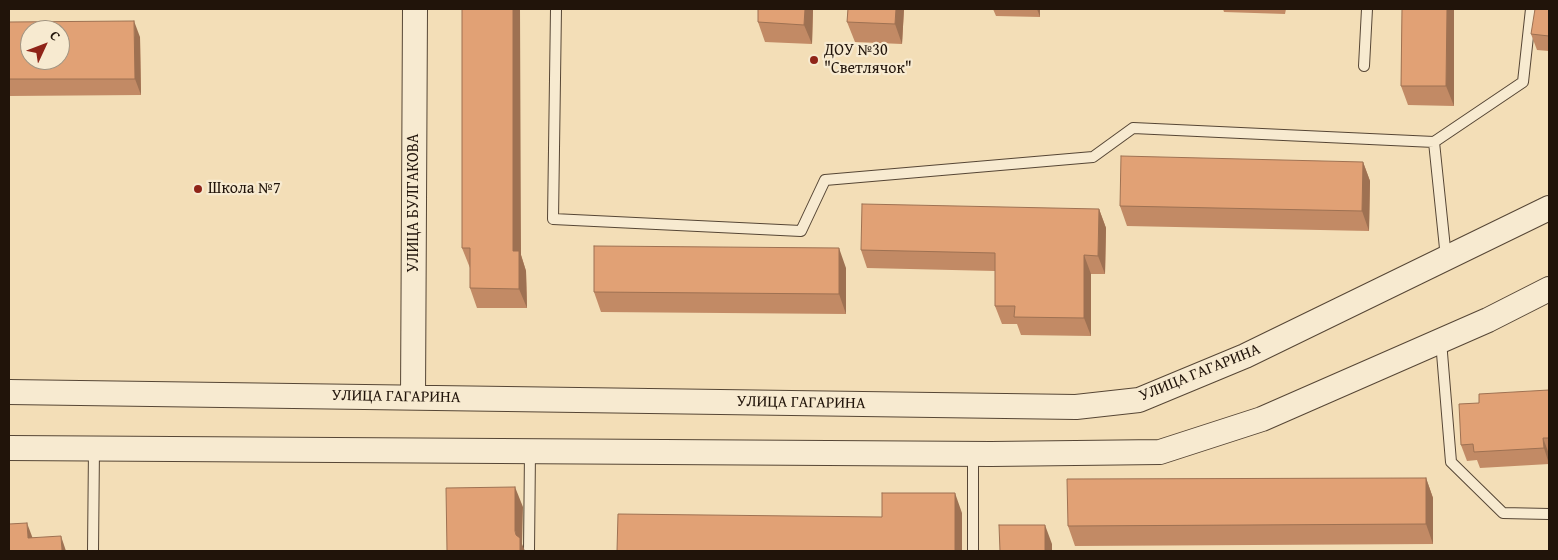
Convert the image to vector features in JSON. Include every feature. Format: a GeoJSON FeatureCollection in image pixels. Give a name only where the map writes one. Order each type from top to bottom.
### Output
{"type":"FeatureCollection","features":[{"type":"Feature","properties":{"kind":"street","name":"УЛИЦА БУЛГАКОВА"},"geometry":{"type":"LineString","coordinates":[[413,398],[415,9]]}},
{"type":"Feature","properties":{"kind":"street","name":"УЛИЦА ГАГАРИНА"},"geometry":{"type":"LineString","coordinates":[[9,392],[1076,406],[1139,400],[1245,356],[1549,208]]}},
{"type":"Feature","properties":{"kind":"street"},"geometry":{"type":"LineString","coordinates":[[9,448],[973,453],[1160,452],[1262,419],[1488,320],[1549,289]]}},
{"type":"Feature","properties":{"kind":"lane"},"geometry":{"type":"LineString","coordinates":[[556,9],[553,219],[801,231],[824,180],[1092,157],[1133,128],[1434,142],[1523,82],[1531,9]]}},
{"type":"Feature","properties":{"kind":"lane"},"geometry":{"type":"LineString","coordinates":[[1364,66],[1368,9]]}},
{"type":"Feature","properties":{"kind":"lane"},"geometry":{"type":"LineString","coordinates":[[1434,142],[1446,258]]}},
{"type":"Feature","properties":{"kind":"lane"},"geometry":{"type":"LineString","coordinates":[[1441,340],[1451,462],[1503,513],[1549,514]]}},
{"type":"Feature","properties":{"kind":"lane"},"geometry":{"type":"LineString","coordinates":[[93,551],[94,448]]}},
{"type":"Feature","properties":{"kind":"lane"},"geometry":{"type":"LineString","coordinates":[[529,551],[530,451]]}},
{"type":"Feature","properties":{"kind":"lane"},"geometry":{"type":"LineString","coordinates":[[972,551],[973,453]]}},
{"type":"Feature","properties":{"kind":"building"},"geometry":{"type":"Polygon","coordinates":[[[462,9],[513,9],[513,251],[519,251],[519,289],[470,288],[470,248],[462,248],[462,9]]]}},
{"type":"Feature","properties":{"kind":"building"},"geometry":{"type":"Polygon","coordinates":[[[758,9],[805,9],[804,25],[758,22],[758,9]]]}},
{"type":"Feature","properties":{"kind":"building"},"geometry":{"type":"Polygon","coordinates":[[[848,9],[896,9],[895,24],[847,22],[848,9]]]}},
{"type":"Feature","properties":{"kind":"building"},"geometry":{"type":"Polygon","coordinates":[[[1402,9],[1447,9],[1446,86],[1401,86],[1402,9]]]}},
{"type":"Feature","properties":{"kind":"building"},"geometry":{"type":"Polygon","coordinates":[[[1535,9],[1549,9],[1549,36],[1531,34],[1535,9]]]}},
{"type":"Feature","properties":{"kind":"building"},"geometry":{"type":"Polygon","coordinates":[[[134,21],[135,79],[9,79],[9,22],[20,22],[20,70],[70,70],[70,22],[134,21]]]}},
{"type":"Feature","properties":{"kind":"building"},"geometry":{"type":"Polygon","coordinates":[[[1121,156],[1363,162],[1362,211],[1120,206],[1121,156]]]}},
{"type":"Feature","properties":{"kind":"building"},"geometry":{"type":"Polygon","coordinates":[[[862,204],[1099,209],[1098,256],[1084,255],[1084,318],[1014,317],[1015,306],[995,306],[995,253],[861,250],[862,204]]]}},
{"type":"Feature","properties":{"kind":"building"},"geometry":{"type":"Polygon","coordinates":[[[594,246],[839,248],[839,294],[594,292],[594,246]]]}},
{"type":"Feature","properties":{"kind":"building"},"geometry":{"type":"Polygon","coordinates":[[[1549,390],[1549,438],[1543,438],[1544,448],[1474,452],[1473,444],[1461,445],[1459,404],[1479,403],[1479,394],[1549,390]]]}},
{"type":"Feature","properties":{"kind":"building"},"geometry":{"type":"Polygon","coordinates":[[[1426,478],[1426,524],[1068,526],[1067,479],[1426,478]]]}},
{"type":"Feature","properties":{"kind":"building"},"geometry":{"type":"Polygon","coordinates":[[[515,487],[515,531],[516,535],[520,538],[520,551],[447,551],[446,488],[515,487]]]}},
{"type":"Feature","properties":{"kind":"building"},"geometry":{"type":"Polygon","coordinates":[[[882,493],[955,493],[955,551],[617,551],[618,514],[882,517],[882,493]]]}},
{"type":"Feature","properties":{"kind":"building"},"geometry":{"type":"Polygon","coordinates":[[[27,523],[28,538],[61,536],[62,551],[9,551],[9,524],[27,523]]]}},
{"type":"Feature","properties":{"kind":"building"},"geometry":{"type":"Polygon","coordinates":[[[999,525],[1045,525],[1045,551],[1000,551],[999,525]]]}},
{"type":"Feature","properties":{"kind":"place","name":"ДОУ №30 \"Светлячок\""},"geometry":{"type":"Point","coordinates":[814,60]}},
{"type":"Feature","properties":{"kind":"place","name":"Школа №7"},"geometry":{"type":"Point","coordinates":[198,189]}}]}
